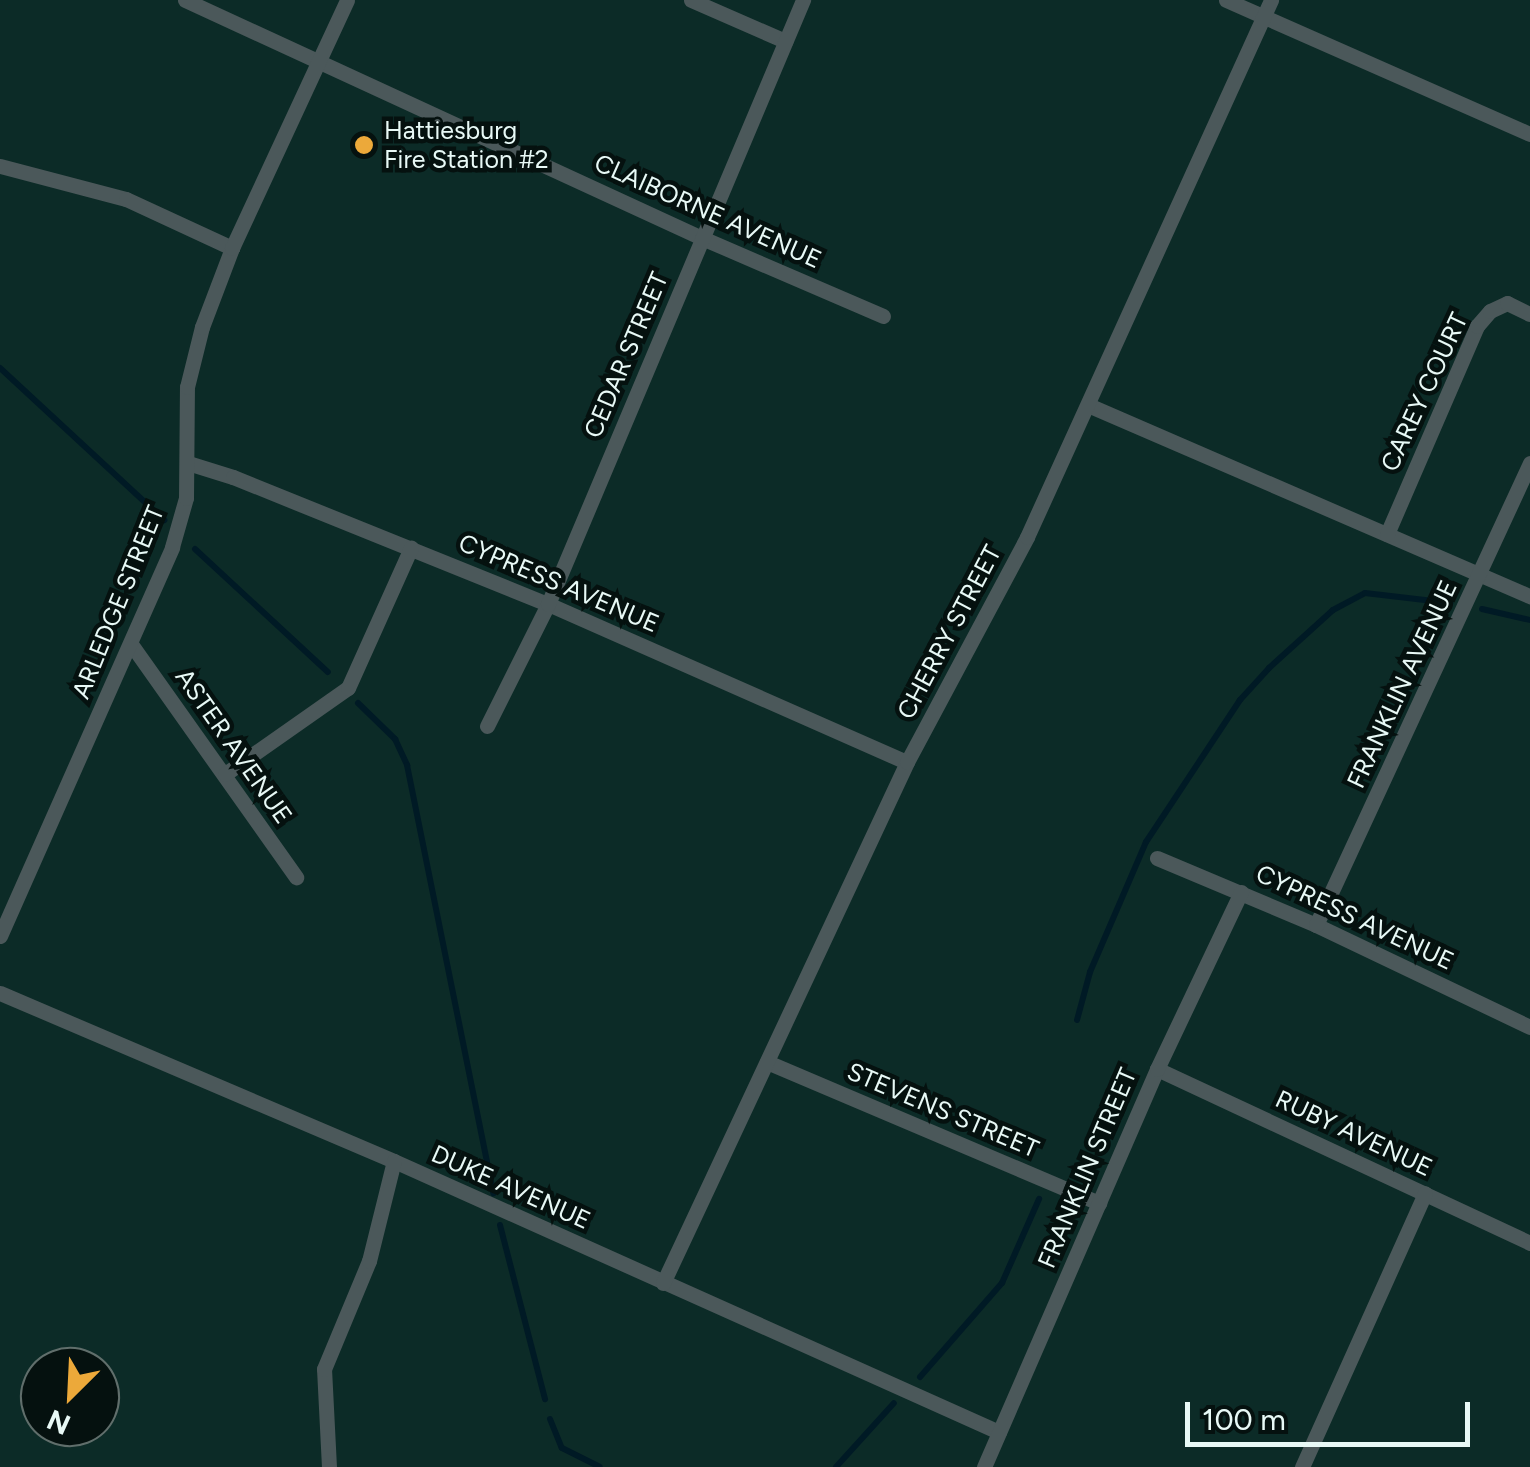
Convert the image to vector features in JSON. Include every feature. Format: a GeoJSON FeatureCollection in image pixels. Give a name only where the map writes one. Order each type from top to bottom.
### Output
{"type":"FeatureCollection","features":[{"type":"Feature","properties":{"kind":"street","name":"CLAIBORNE AVENUE"},"geometry":{"type":"LineString","coordinates":[[185,0],[702,238],[883,316]]}},
{"type":"Feature","properties":{"kind":"street","name":"ARLEDGE STREET"},"geometry":{"type":"LineString","coordinates":[[0,936],[178,530],[188,463],[189,370],[232,248],[347,0]]}},
{"type":"Feature","properties":{"kind":"street"},"geometry":{"type":"LineString","coordinates":[[692,0],[785,41]]}},
{"type":"Feature","properties":{"kind":"street","name":"CEDAR STREET"},"geometry":{"type":"LineString","coordinates":[[487,726],[548,604],[803,0]]}},
{"type":"Feature","properties":{"kind":"street"},"geometry":{"type":"LineString","coordinates":[[1226,0],[1530,134]]}},
{"type":"Feature","properties":{"kind":"street","name":"CHERRY STREET"},"geometry":{"type":"LineString","coordinates":[[663,1283],[907,762],[999,594],[1271,0]]}},
{"type":"Feature","properties":{"kind":"street"},"geometry":{"type":"LineString","coordinates":[[0,166],[126,199],[232,248]]}},
{"type":"Feature","properties":{"kind":"street","name":"CAREY COURT"},"geometry":{"type":"LineString","coordinates":[[1387,534],[1477,326],[1490,311],[1507,304],[1530,314]]}},
{"type":"Feature","properties":{"kind":"street"},"geometry":{"type":"LineString","coordinates":[[1088,405],[1530,596]]}},
{"type":"Feature","properties":{"kind":"street","name":"CYPRESS AVENUE"},"geometry":{"type":"LineString","coordinates":[[188,463],[233,476],[548,604],[907,762]]}},
{"type":"Feature","properties":{"kind":"street","name":"FRANKLIN AVENUE"},"geometry":{"type":"LineString","coordinates":[[1316,925],[1530,463]]}},
{"type":"Feature","properties":{"kind":"street"},"geometry":{"type":"LineString","coordinates":[[225,774],[348,688],[411,548]]}},
{"type":"Feature","properties":{"kind":"street","name":"ASTER AVENUE"},"geometry":{"type":"LineString","coordinates":[[131,644],[296,878]]}},
{"type":"Feature","properties":{"kind":"street","name":"CYPRESS AVENUE"},"geometry":{"type":"LineString","coordinates":[[1157,858],[1316,925],[1530,1027]]}},
{"type":"Feature","properties":{"kind":"street","name":"FRANKLIN STREET"},"geometry":{"type":"LineString","coordinates":[[984,1467],[1157,1069],[1241,892]]}},
{"type":"Feature","properties":{"kind":"street","name":"DUKE AVENUE"},"geometry":{"type":"LineString","coordinates":[[0,993],[394,1161],[999,1432]]}},
{"type":"Feature","properties":{"kind":"street","name":"STEVENS STREET"},"geometry":{"type":"LineString","coordinates":[[768,1062],[1100,1203]]}},
{"type":"Feature","properties":{"kind":"street","name":"RUBY AVENUE"},"geometry":{"type":"LineString","coordinates":[[1157,1069],[1530,1242]]}},
{"type":"Feature","properties":{"kind":"street"},"geometry":{"type":"LineString","coordinates":[[329,1467],[324,1369],[369,1261],[394,1161]]}},
{"type":"Feature","properties":{"kind":"street"},"geometry":{"type":"LineString","coordinates":[[1302,1467],[1424,1193]]}},
{"type":"Feature","properties":{"kind":"waterway"},"geometry":{"type":"LineString","coordinates":[[0,368],[164,520]]}},
{"type":"Feature","properties":{"kind":"waterway"},"geometry":{"type":"LineString","coordinates":[[195,549],[328,672]]}},
{"type":"Feature","properties":{"kind":"waterway"},"geometry":{"type":"LineString","coordinates":[[1077,1020],[1090,972],[1146,842],[1240,700],[1333,610],[1365,593],[1450,603]]}},
{"type":"Feature","properties":{"kind":"waterway"},"geometry":{"type":"LineString","coordinates":[[1482,609],[1530,620]]}},
{"type":"Feature","properties":{"kind":"waterway"},"geometry":{"type":"LineString","coordinates":[[358,703],[395,739],[407,765],[493,1193]]}},
{"type":"Feature","properties":{"kind":"waterway"},"geometry":{"type":"LineString","coordinates":[[920,1377],[1002,1283],[1039,1199]]}},
{"type":"Feature","properties":{"kind":"waterway"},"geometry":{"type":"LineString","coordinates":[[500,1225],[545,1399]]}},
{"type":"Feature","properties":{"kind":"waterway"},"geometry":{"type":"LineString","coordinates":[[836,1467],[894,1403]]}},
{"type":"Feature","properties":{"kind":"waterway"},"geometry":{"type":"LineString","coordinates":[[550,1419],[562,1448],[600,1467]]}},
{"type":"Feature","properties":{"kind":"place","name":"Hattiesburg Fire Station #2"},"geometry":{"type":"Point","coordinates":[364,145]}}]}
